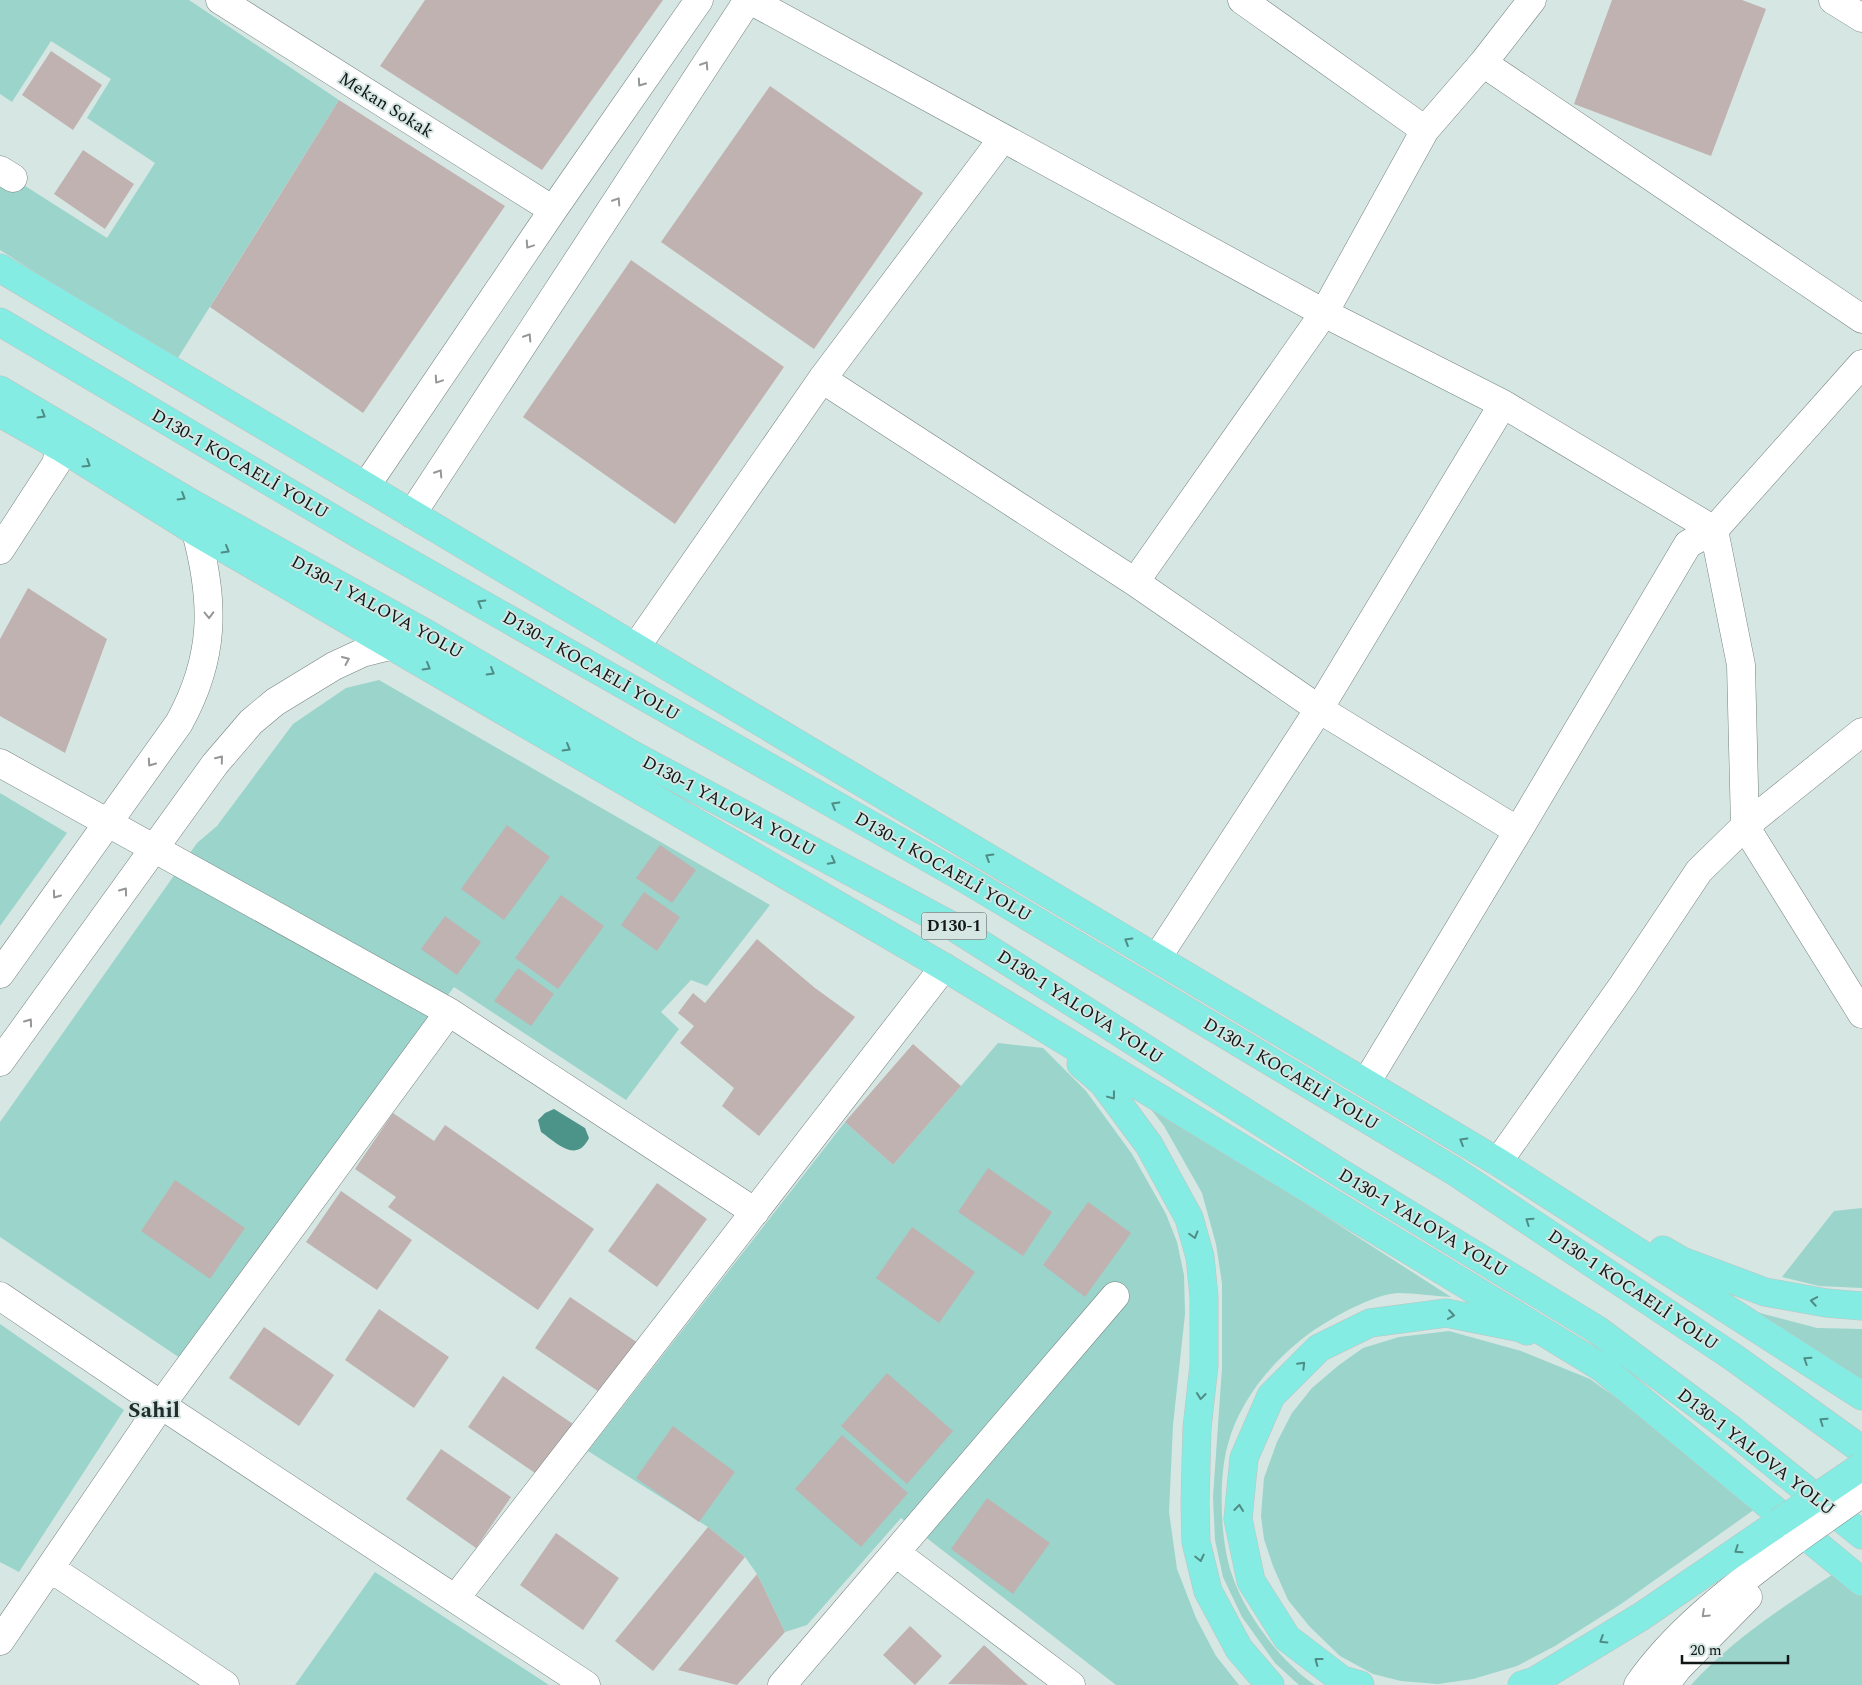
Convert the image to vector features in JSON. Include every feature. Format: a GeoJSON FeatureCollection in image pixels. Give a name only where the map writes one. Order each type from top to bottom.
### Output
{"type":"FeatureCollection","features":[{"type":"Feature","properties":{"kind":"highway"},"geometry":{"type":"LineString","coordinates":[[0,268],[1498,1162],[1862,1396]]}},
{"type":"Feature","properties":{"kind":"highway","name":"D130-1 KOCAELİ YOLU"},"geometry":{"type":"LineString","coordinates":[[0,322],[362,536],[962,877],[1454,1171],[1733,1357],[1862,1450]]}},
{"type":"Feature","properties":{"kind":"highway","name":"D130-1 YALOVA YOLU"},"geometry":{"type":"LineString","coordinates":[[0,390],[191,503],[426,634],[631,754],[954,926],[1340,1172],[1596,1328],[1732,1430],[1862,1535]]}},
{"type":"Feature","properties":{"kind":"highway"},"geometry":{"type":"LineString","coordinates":[[0,413],[60,447],[196,532],[390,646],[944,967],[1602,1367],[1862,1582]]}},
{"type":"Feature","properties":{"kind":"highway"},"geometry":{"type":"LineString","coordinates":[[631,754],[944,967],[1036,1026],[1103,1083],[1149,1145],[1189,1218],[1200,1257],[1204,1297],[1204,1365],[1197,1428],[1196,1542],[1208,1591],[1239,1649],[1270,1685]]}},
{"type":"Feature","properties":{"kind":"highway"},"geometry":{"type":"LineString","coordinates":[[962,877],[1366,1083]]}},
{"type":"Feature","properties":{"kind":"highway"},"geometry":{"type":"LineString","coordinates":[[1498,1162],[1682,1261],[1764,1292],[1826,1303],[1862,1306]]}},
{"type":"Feature","properties":{"kind":"highway"},"geometry":{"type":"LineString","coordinates":[[1360,1685],[1342,1680],[1287,1638],[1251,1581],[1238,1519],[1244,1458],[1271,1396],[1319,1348],[1370,1323],[1446,1313],[1521,1328],[1602,1367]]}},
{"type":"Feature","properties":{"kind":"highway"},"geometry":{"type":"LineString","coordinates":[[1522,1685],[1535,1681],[1642,1616],[1795,1538],[1862,1466]]}},
{"type":"Feature","properties":{"kind":"street","name":"Mekan Sokak"},"geometry":{"type":"LineString","coordinates":[[220,0],[553,210]]}},
{"type":"Feature","properties":{"kind":"street"},"geometry":{"type":"LineString","coordinates":[[366,486],[553,210],[699,0]]}},
{"type":"Feature","properties":{"kind":"street"},"geometry":{"type":"LineString","coordinates":[[412,514],[749,0],[1324,313],[1503,404],[1714,530],[1742,665],[1745,826],[1858,995]]}},
{"type":"Feature","properties":{"kind":"street"},"geometry":{"type":"LineString","coordinates":[[1242,0],[1425,130]]}},
{"type":"Feature","properties":{"kind":"street"},"geometry":{"type":"LineString","coordinates":[[1135,582],[1324,313],[1425,130],[1483,63],[1532,0]]}},
{"type":"Feature","properties":{"kind":"street"},"geometry":{"type":"LineString","coordinates":[[1833,0],[1862,18]]}},
{"type":"Feature","properties":{"kind":"street"},"geometry":{"type":"LineString","coordinates":[[1483,63],[1862,319]]}},
{"type":"Feature","properties":{"kind":"street"},"geometry":{"type":"LineString","coordinates":[[636,647],[822,379],[1002,138]]}},
{"type":"Feature","properties":{"kind":"street"},"geometry":{"type":"LineString","coordinates":[[1366,1083],[1688,544],[1714,530],[1862,364]]}},
{"type":"Feature","properties":{"kind":"street"},"geometry":{"type":"LineString","coordinates":[[822,379],[1135,582],[1320,708],[1518,830]]}},
{"type":"Feature","properties":{"kind":"street"},"geometry":{"type":"LineString","coordinates":[[1157,958],[1320,708],[1503,404]]}},
{"type":"Feature","properties":{"kind":"street"},"geometry":{"type":"LineString","coordinates":[[0,550],[56,464],[60,447]]}},
{"type":"Feature","properties":{"kind":"street"},"geometry":{"type":"LineString","coordinates":[[0,974],[179,723],[191,702],[206,657],[209,631],[203,558],[196,532]]}},
{"type":"Feature","properties":{"kind":"street"},"geometry":{"type":"LineString","coordinates":[[0,1062],[216,764],[251,722],[275,702],[334,666],[362,653],[390,646]]}},
{"type":"Feature","properties":{"kind":"street"},"geometry":{"type":"LineString","coordinates":[[1498,1162],[1623,985],[1699,871],[1745,826],[1862,732]]}},
{"type":"Feature","properties":{"kind":"street"},"geometry":{"type":"LineString","coordinates":[[0,763],[449,1012],[755,1212]]}},
{"type":"Feature","properties":{"kind":"street"},"geometry":{"type":"LineString","coordinates":[[455,1599],[944,967]]}},
{"type":"Feature","properties":{"kind":"street"},"geometry":{"type":"LineString","coordinates":[[0,1641],[161,1405],[449,1012]]}},
{"type":"Feature","properties":{"kind":"street"},"geometry":{"type":"LineString","coordinates":[[0,1296],[161,1405],[586,1685]]}},
{"type":"Feature","properties":{"kind":"street"},"geometry":{"type":"LineString","coordinates":[[782,1685],[1115,1296]]}},
{"type":"Feature","properties":{"kind":"street"},"geometry":{"type":"LineString","coordinates":[[1638,1685],[1670,1646],[1729,1591],[1795,1538],[1862,1493]]}},
{"type":"Feature","properties":{"kind":"street"},"geometry":{"type":"LineString","coordinates":[[1665,1685],[1678,1668],[1750,1596],[1795,1538],[1862,1516]]}},
{"type":"Feature","properties":{"kind":"street"},"geometry":{"type":"LineString","coordinates":[[896,1553],[1071,1685]]}},
{"type":"Feature","properties":{"kind":"street"},"geometry":{"type":"LineString","coordinates":[[50,1568],[225,1685]]}},
{"type":"Feature","properties":{"kind":"green space"},"geometry":{"type":"Polygon","coordinates":[[[0,0],[189,0],[339,100],[176,361],[0,250],[0,170],[107,238],[155,163],[87,118],[111,79],[51,41],[12,102],[0,94],[0,0]]]}},
{"type":"Feature","properties":{"kind":"green space"},"geometry":{"type":"Polygon","coordinates":[[[379,680],[770,905],[707,986],[691,980],[661,1012],[679,1029],[626,1100],[454,987],[180,1358],[0,1237],[0,1122],[197,843],[217,826],[293,724],[346,688],[379,680]]]}},
{"type":"Feature","properties":{"kind":"green space"},"geometry":{"type":"Polygon","coordinates":[[[0,793],[67,833],[0,926],[0,793]]]}},
{"type":"Feature","properties":{"kind":"green space"},"geometry":{"type":"Polygon","coordinates":[[[998,1043],[1043,1048],[1086,1091],[1132,1154],[1166,1214],[1177,1242],[1184,1275],[1185,1314],[1173,1425],[1169,1512],[1177,1569],[1196,1618],[1216,1656],[1239,1685],[1116,1685],[901,1518],[807,1625],[785,1632],[757,1574],[745,1557],[708,1527],[588,1451],[845,1122],[893,1165],[998,1043]]]}},
{"type":"Feature","properties":{"kind":"green space"},"geometry":{"type":"Polygon","coordinates":[[[1143,1099],[1451,1297],[1404,1293],[1389,1294],[1359,1305],[1330,1320],[1307,1335],[1277,1361],[1252,1392],[1234,1426],[1225,1458],[1222,1491],[1225,1545],[1232,1575],[1246,1605],[1266,1636],[1290,1664],[1315,1685],[1299,1685],[1275,1663],[1242,1617],[1223,1577],[1215,1540],[1213,1497],[1222,1368],[1222,1283],[1216,1244],[1202,1193],[1164,1126],[1143,1099]]]}},
{"type":"Feature","properties":{"kind":"green space"},"geometry":{"type":"Polygon","coordinates":[[[1862,1208],[1862,1288],[1819,1286],[1782,1277],[1834,1211],[1862,1208]]]}},
{"type":"Feature","properties":{"kind":"green space"},"geometry":{"type":"Polygon","coordinates":[[[1756,1312],[1817,1328],[1862,1329],[1862,1385],[1756,1312]]]}},
{"type":"Feature","properties":{"kind":"green space"},"geometry":{"type":"Polygon","coordinates":[[[0,1324],[124,1410],[19,1572],[0,1562],[0,1324]]]}},
{"type":"Feature","properties":{"kind":"green space"},"geometry":{"type":"Polygon","coordinates":[[[1449,1331],[1521,1351],[1590,1379],[1655,1426],[1755,1509],[1621,1604],[1555,1646],[1517,1666],[1473,1679],[1438,1684],[1401,1681],[1373,1674],[1340,1656],[1310,1627],[1288,1600],[1273,1566],[1264,1539],[1261,1516],[1264,1478],[1277,1442],[1292,1413],[1312,1388],[1339,1365],[1363,1348],[1399,1337],[1449,1331]]]}},
{"type":"Feature","properties":{"kind":"green space"},"geometry":{"type":"Polygon","coordinates":[[[375,1572],[549,1685],[295,1685],[375,1572]]]}},
{"type":"Feature","properties":{"kind":"green space"},"geometry":{"type":"Polygon","coordinates":[[[1835,1573],[1862,1594],[1862,1685],[1691,1685],[1741,1638],[1835,1573]]]}},
{"type":"Feature","properties":{"kind":"water"},"geometry":{"type":"Polygon","coordinates":[[[554,1109],[585,1128],[589,1138],[584,1146],[578,1150],[566,1149],[541,1132],[538,1120],[545,1113],[554,1109]]]}},
{"type":"Feature","properties":{"kind":"building"},"geometry":{"type":"Polygon","coordinates":[[[425,0],[663,0],[542,170],[380,66],[425,0]]]}},
{"type":"Feature","properties":{"kind":"building"},"geometry":{"type":"Polygon","coordinates":[[[1612,0],[1742,0],[1766,9],[1711,156],[1574,104],[1612,0]]]}},
{"type":"Feature","properties":{"kind":"building"},"geometry":{"type":"Polygon","coordinates":[[[51,51],[102,85],[73,130],[22,95],[51,51]]]}},
{"type":"Feature","properties":{"kind":"building"},"geometry":{"type":"Polygon","coordinates":[[[770,86],[923,193],[814,349],[661,242],[770,86]]]}},
{"type":"Feature","properties":{"kind":"building"},"geometry":{"type":"Polygon","coordinates":[[[339,100],[505,206],[363,413],[210,307],[339,100]]]}},
{"type":"Feature","properties":{"kind":"building"},"geometry":{"type":"Polygon","coordinates":[[[83,150],[134,184],[105,229],[54,194],[83,150]]]}},
{"type":"Feature","properties":{"kind":"building"},"geometry":{"type":"Polygon","coordinates":[[[631,260],[784,367],[675,524],[523,417],[631,260]]]}},
{"type":"Feature","properties":{"kind":"building"},"geometry":{"type":"Polygon","coordinates":[[[28,588],[107,639],[65,753],[0,716],[0,639],[28,588]]]}},
{"type":"Feature","properties":{"kind":"building"},"geometry":{"type":"Polygon","coordinates":[[[507,825],[550,857],[504,920],[461,889],[507,825]]]}},
{"type":"Feature","properties":{"kind":"building"},"geometry":{"type":"Polygon","coordinates":[[[660,845],[696,870],[672,903],[636,878],[660,845]]]}},
{"type":"Feature","properties":{"kind":"building"},"geometry":{"type":"Polygon","coordinates":[[[644,892],[680,917],[657,951],[621,925],[644,892]]]}},
{"type":"Feature","properties":{"kind":"building"},"geometry":{"type":"Polygon","coordinates":[[[561,895],[604,926],[558,989],[515,958],[561,895]]]}},
{"type":"Feature","properties":{"kind":"building"},"geometry":{"type":"Polygon","coordinates":[[[445,916],[481,942],[457,975],[421,949],[445,916]]]}},
{"type":"Feature","properties":{"kind":"building"},"geometry":{"type":"Polygon","coordinates":[[[757,939],[815,988],[855,1017],[759,1136],[722,1106],[734,1088],[680,1043],[694,1026],[678,1013],[693,993],[705,1003],[757,939]]]}},
{"type":"Feature","properties":{"kind":"building"},"geometry":{"type":"Polygon","coordinates":[[[518,968],[554,994],[531,1026],[494,1001],[518,968]]]}},
{"type":"Feature","properties":{"kind":"building"},"geometry":{"type":"Polygon","coordinates":[[[913,1044],[961,1086],[893,1165],[845,1122],[913,1044]]]}},
{"type":"Feature","properties":{"kind":"building"},"geometry":{"type":"Polygon","coordinates":[[[393,1113],[434,1141],[445,1125],[594,1229],[538,1310],[388,1207],[396,1197],[355,1169],[393,1113]]]}},
{"type":"Feature","properties":{"kind":"building"},"geometry":{"type":"Polygon","coordinates":[[[988,1168],[1052,1212],[1023,1256],[958,1212],[988,1168]]]}},
{"type":"Feature","properties":{"kind":"building"},"geometry":{"type":"Polygon","coordinates":[[[175,1180],[245,1228],[210,1279],[141,1231],[175,1180]]]}},
{"type":"Feature","properties":{"kind":"building"},"geometry":{"type":"Polygon","coordinates":[[[657,1183],[707,1219],[657,1287],[608,1251],[657,1183]]]}},
{"type":"Feature","properties":{"kind":"building"},"geometry":{"type":"Polygon","coordinates":[[[341,1191],[412,1240],[377,1290],[306,1242],[341,1191]]]}},
{"type":"Feature","properties":{"kind":"building"},"geometry":{"type":"Polygon","coordinates":[[[1088,1202],[1131,1233],[1085,1297],[1043,1265],[1088,1202]]]}},
{"type":"Feature","properties":{"kind":"building"},"geometry":{"type":"Polygon","coordinates":[[[912,1227],[975,1272],[939,1323],[876,1278],[912,1227]]]}},
{"type":"Feature","properties":{"kind":"building"},"geometry":{"type":"Polygon","coordinates":[[[570,1297],[641,1345],[605,1396],[535,1348],[570,1297]]]}},
{"type":"Feature","properties":{"kind":"building"},"geometry":{"type":"Polygon","coordinates":[[[379,1309],[449,1357],[414,1408],[345,1360],[379,1309]]]}},
{"type":"Feature","properties":{"kind":"building"},"geometry":{"type":"Polygon","coordinates":[[[264,1327],[334,1375],[299,1426],[229,1378],[264,1327]]]}},
{"type":"Feature","properties":{"kind":"building"},"geometry":{"type":"Polygon","coordinates":[[[887,1373],[953,1431],[907,1484],[841,1426],[887,1373]]]}},
{"type":"Feature","properties":{"kind":"building"},"geometry":{"type":"Polygon","coordinates":[[[503,1376],[573,1424],[538,1475],[468,1427],[503,1376]]]}},
{"type":"Feature","properties":{"kind":"building"},"geometry":{"type":"Polygon","coordinates":[[[673,1426],[735,1472],[699,1522],[636,1478],[673,1426]]]}},
{"type":"Feature","properties":{"kind":"building"},"geometry":{"type":"Polygon","coordinates":[[[842,1435],[908,1493],[861,1547],[795,1489],[842,1435]]]}},
{"type":"Feature","properties":{"kind":"building"},"geometry":{"type":"Polygon","coordinates":[[[441,1449],[511,1497],[476,1548],[406,1499],[441,1449]]]}},
{"type":"Feature","properties":{"kind":"building"},"geometry":{"type":"Polygon","coordinates":[[[987,1498],[1050,1543],[1013,1594],[951,1549],[987,1498]]]}},
{"type":"Feature","properties":{"kind":"building"},"geometry":{"type":"Polygon","coordinates":[[[708,1527],[745,1557],[653,1671],[615,1641],[708,1527]]]}},
{"type":"Feature","properties":{"kind":"building"},"geometry":{"type":"Polygon","coordinates":[[[556,1533],[619,1578],[583,1630],[520,1585],[556,1533]]]}},
{"type":"Feature","properties":{"kind":"building"},"geometry":{"type":"Polygon","coordinates":[[[757,1574],[785,1632],[737,1685],[678,1670],[757,1574]]]}},
{"type":"Feature","properties":{"kind":"building"},"geometry":{"type":"Polygon","coordinates":[[[910,1626],[942,1656],[915,1685],[883,1655],[910,1626]]]}},
{"type":"Feature","properties":{"kind":"building"},"geometry":{"type":"Polygon","coordinates":[[[984,1645],[1028,1685],[948,1684],[984,1645]]]}},
{"type":"Feature","properties":{"kind":"district","name":"Sahil"},"geometry":{"type":"Point","coordinates":[154,1410]}}]}
